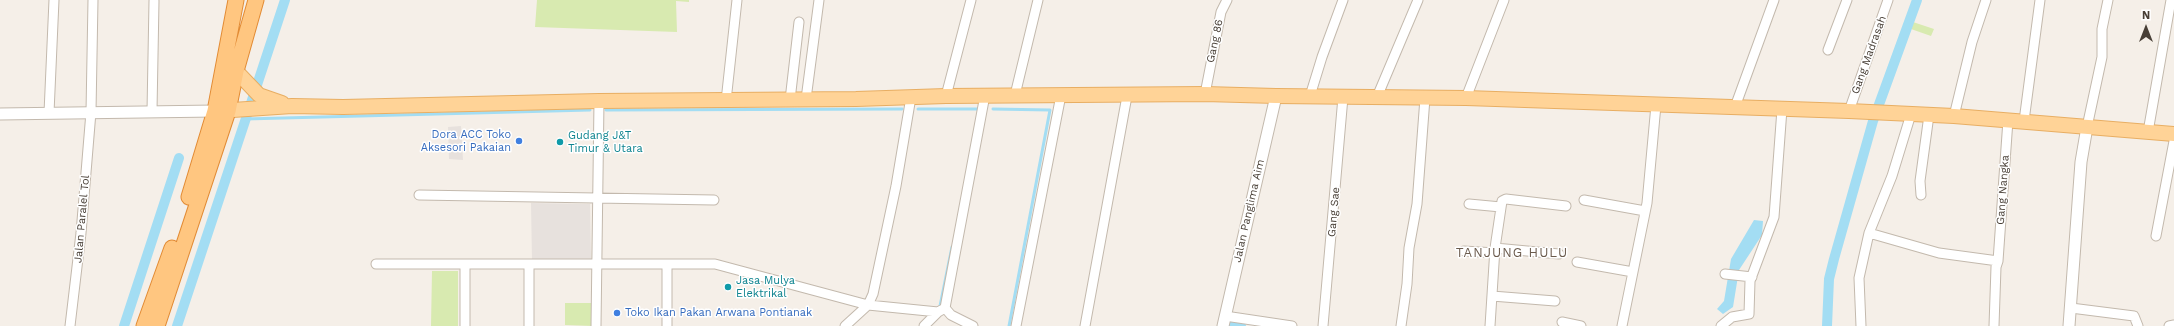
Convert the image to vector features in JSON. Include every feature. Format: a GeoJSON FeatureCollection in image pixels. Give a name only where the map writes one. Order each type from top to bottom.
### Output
{"type":"FeatureCollection","features":[{"type":"Feature","properties":{"kind":"highway"},"geometry":{"type":"LineString","coordinates":[[222,111],[236,0]]}},
{"type":"Feature","properties":{"kind":"highway"},"geometry":{"type":"LineString","coordinates":[[157,326],[178,248],[236,71],[256,0]]}},
{"type":"Feature","properties":{"kind":"highway"},"geometry":{"type":"LineString","coordinates":[[144,326],[178,248]]}},
{"type":"Feature","properties":{"kind":"main road"},"geometry":{"type":"LineString","coordinates":[[236,71],[258,95],[269,100],[292,106]]}},
{"type":"Feature","properties":{"kind":"main road"},"geometry":{"type":"LineString","coordinates":[[222,111],[292,106],[343,107],[599,101],[806,100],[985,95],[1127,96],[1205,89],[1276,96],[1466,98],[1849,110],[1869,113],[1954,116],[2024,121],[2174,134]]}},
{"type":"Feature","properties":{"kind":"street"},"geometry":{"type":"LineString","coordinates":[[49,113],[54,0]]}},
{"type":"Feature","properties":{"kind":"street","name":"Jalan Paralel Tol"},"geometry":{"type":"LineString","coordinates":[[70,326],[82,233],[91,112],[93,0]]}},
{"type":"Feature","properties":{"kind":"street"},"geometry":{"type":"LineString","coordinates":[[726,101],[737,0]]}},
{"type":"Feature","properties":{"kind":"street"},"geometry":{"type":"LineString","coordinates":[[806,100],[819,0]]}},
{"type":"Feature","properties":{"kind":"street"},"geometry":{"type":"LineString","coordinates":[[946,96],[971,0]]}},
{"type":"Feature","properties":{"kind":"street"},"geometry":{"type":"LineString","coordinates":[[1015,95],[1038,0]]}},
{"type":"Feature","properties":{"kind":"street","name":"Gang 86"},"geometry":{"type":"LineString","coordinates":[[1205,89],[1221,12],[1227,0]]}},
{"type":"Feature","properties":{"kind":"street"},"geometry":{"type":"LineString","coordinates":[[1310,96],[1322,57],[1343,0]]}},
{"type":"Feature","properties":{"kind":"street"},"geometry":{"type":"LineString","coordinates":[[1377,97],[1418,0]]}},
{"type":"Feature","properties":{"kind":"street"},"geometry":{"type":"LineString","coordinates":[[1466,98],[1504,0]]}},
{"type":"Feature","properties":{"kind":"street"},"geometry":{"type":"LineString","coordinates":[[1735,107],[1774,0]]}},
{"type":"Feature","properties":{"kind":"street"},"geometry":{"type":"LineString","coordinates":[[1828,50],[1847,0]]}},
{"type":"Feature","properties":{"kind":"street","name":"Gang Madrasah"},"geometry":{"type":"LineString","coordinates":[[1849,110],[1888,0]]}},
{"type":"Feature","properties":{"kind":"street"},"geometry":{"type":"LineString","coordinates":[[1954,116],[1972,42],[1986,0]]}},
{"type":"Feature","properties":{"kind":"street"},"geometry":{"type":"LineString","coordinates":[[2024,121],[2040,0]]}},
{"type":"Feature","properties":{"kind":"street"},"geometry":{"type":"LineString","coordinates":[[2069,326],[2081,162],[2102,57],[2102,29],[2108,0]]}},
{"type":"Feature","properties":{"kind":"street"},"geometry":{"type":"LineString","coordinates":[[2148,132],[2171,0]]}},
{"type":"Feature","properties":{"kind":"street"},"geometry":{"type":"LineString","coordinates":[[152,112],[154,1]]}},
{"type":"Feature","properties":{"kind":"street"},"geometry":{"type":"LineString","coordinates":[[790,100],[799,22]]}},
{"type":"Feature","properties":{"kind":"street"},"geometry":{"type":"LineString","coordinates":[[924,326],[942,310],[985,95]]}},
{"type":"Feature","properties":{"kind":"street"},"geometry":{"type":"LineString","coordinates":[[1016,326],[1061,95]]}},
{"type":"Feature","properties":{"kind":"street"},"geometry":{"type":"LineString","coordinates":[[1085,326],[1127,96]]}},
{"type":"Feature","properties":{"kind":"street","name":"Jalan Panglima Aim"},"geometry":{"type":"LineString","coordinates":[[1224,321],[1276,96]]}},
{"type":"Feature","properties":{"kind":"street"},"geometry":{"type":"LineString","coordinates":[[845,326],[868,305],[873,294],[884,248],[911,97]]}},
{"type":"Feature","properties":{"kind":"street","name":"Gang Sae"},"geometry":{"type":"LineString","coordinates":[[1323,326],[1342,97]]}},
{"type":"Feature","properties":{"kind":"street"},"geometry":{"type":"LineString","coordinates":[[1401,326],[1407,284],[1409,248],[1417,204],[1425,98]]}},
{"type":"Feature","properties":{"kind":"street"},"geometry":{"type":"LineString","coordinates":[[596,326],[599,101]]}},
{"type":"Feature","properties":{"kind":"street"},"geometry":{"type":"LineString","coordinates":[[1622,326],[1645,211],[1656,105]]}},
{"type":"Feature","properties":{"kind":"street"},"geometry":{"type":"LineString","coordinates":[[1721,326],[1732,317],[1750,314],[1752,277],[1774,217],[1782,109]]}},
{"type":"Feature","properties":{"kind":"street"},"geometry":{"type":"LineString","coordinates":[[0,114],[222,111]]}},
{"type":"Feature","properties":{"kind":"street"},"geometry":{"type":"LineString","coordinates":[[1861,326],[1859,278],[1869,233],[1892,176],[1911,114]]}},
{"type":"Feature","properties":{"kind":"street"},"geometry":{"type":"LineString","coordinates":[[1921,195],[1920,181],[1929,115]]}},
{"type":"Feature","properties":{"kind":"street","name":"Gang Nangka"},"geometry":{"type":"LineString","coordinates":[[1994,326],[1995,261],[2008,120]]}},
{"type":"Feature","properties":{"kind":"street"},"geometry":{"type":"LineString","coordinates":[[2156,236],[2174,141]]}},
{"type":"Feature","properties":{"kind":"street"},"geometry":{"type":"LineString","coordinates":[[419,195],[714,200]]}},
{"type":"Feature","properties":{"kind":"street"},"geometry":{"type":"LineString","coordinates":[[1490,326],[1495,250],[1502,201],[1506,199],[1566,206]]}},
{"type":"Feature","properties":{"kind":"street"},"geometry":{"type":"LineString","coordinates":[[1584,200],[1645,211]]}},
{"type":"Feature","properties":{"kind":"street"},"geometry":{"type":"LineString","coordinates":[[1469,204],[1501,207]]}},
{"type":"Feature","properties":{"kind":"street"},"geometry":{"type":"LineString","coordinates":[[1869,233],[1939,253],[1995,261]]}},
{"type":"Feature","properties":{"kind":"street"},"geometry":{"type":"LineString","coordinates":[[1464,251],[1495,250],[1559,254]]}},
{"type":"Feature","properties":{"kind":"street"},"geometry":{"type":"LineString","coordinates":[[1577,262],[1633,272]]}},
{"type":"Feature","properties":{"kind":"street"},"geometry":{"type":"LineString","coordinates":[[376,264],[714,264],[868,305],[942,310],[972,326]]}},
{"type":"Feature","properties":{"kind":"street"},"geometry":{"type":"LineString","coordinates":[[465,264],[465,326]]}},
{"type":"Feature","properties":{"kind":"street"},"geometry":{"type":"LineString","coordinates":[[529,264],[529,326]]}},
{"type":"Feature","properties":{"kind":"street"},"geometry":{"type":"LineString","coordinates":[[667,264],[667,326]]}},
{"type":"Feature","properties":{"kind":"street"},"geometry":{"type":"LineString","coordinates":[[1725,274],[1752,277]]}},
{"type":"Feature","properties":{"kind":"street"},"geometry":{"type":"LineString","coordinates":[[1492,296],[1555,301]]}},
{"type":"Feature","properties":{"kind":"street"},"geometry":{"type":"LineString","coordinates":[[2070,308],[2134,316],[2138,326]]}},
{"type":"Feature","properties":{"kind":"street"},"geometry":{"type":"LineString","coordinates":[[1224,321],[1292,326]]}},
{"type":"Feature","properties":{"kind":"street"},"geometry":{"type":"LineString","coordinates":[[1562,322],[1581,326]]}},
{"type":"Feature","properties":{"kind":"street"},"geometry":{"type":"LineString","coordinates":[[2169,326],[2174,325]]}},
{"type":"Feature","properties":{"kind":"shaded area"},"geometry":{"type":"Polygon","coordinates":[[[461,126],[463,160],[449,159],[448,127],[461,126]]]}},
{"type":"Feature","properties":{"kind":"shaded area"},"geometry":{"type":"Polygon","coordinates":[[[531,203],[590,204],[591,260],[532,261],[531,203]]]}},
{"type":"Feature","properties":{"kind":"green space"},"geometry":{"type":"Polygon","coordinates":[[[537,0],[689,0],[689,2],[676,1],[677,32],[535,27],[537,0]]]}},
{"type":"Feature","properties":{"kind":"green space"},"geometry":{"type":"Polygon","coordinates":[[[1913,22],[1934,29],[1931,36],[1911,29],[1913,22]]]}},
{"type":"Feature","properties":{"kind":"green space"},"geometry":{"type":"Polygon","coordinates":[[[432,271],[458,271],[458,326],[431,326],[432,271]]]}},
{"type":"Feature","properties":{"kind":"green space"},"geometry":{"type":"Polygon","coordinates":[[[565,303],[593,303],[593,326],[565,325],[565,303]]]}},
{"type":"Feature","properties":{"kind":"water"},"geometry":{"type":"Polygon","coordinates":[[[1754,220],[1763,221],[1762,235],[1739,270],[1733,307],[1723,314],[1717,309],[1724,301],[1731,259],[1754,220]]]}},
{"type":"Feature","properties":{"kind":"waterway"},"geometry":{"type":"LineString","coordinates":[[257,85],[285,0]]}},
{"type":"Feature","properties":{"kind":"waterway"},"geometry":{"type":"LineString","coordinates":[[1827,326],[1829,279],[1834,259],[1873,121],[1917,0]]}},
{"type":"Feature","properties":{"kind":"waterway"},"geometry":{"type":"LineString","coordinates":[[177,326],[253,97]]}},
{"type":"Feature","properties":{"kind":"waterway"},"geometry":{"type":"LineString","coordinates":[[606,110],[902,109]]}},
{"type":"Feature","properties":{"kind":"waterway"},"geometry":{"type":"LineString","coordinates":[[918,109],[981,109]]}},
{"type":"Feature","properties":{"kind":"waterway"},"geometry":{"type":"LineString","coordinates":[[993,109],[1050,110],[1009,326]]}},
{"type":"Feature","properties":{"kind":"waterway"},"geometry":{"type":"LineString","coordinates":[[245,119],[590,110]]}},
{"type":"Feature","properties":{"kind":"waterway"},"geometry":{"type":"LineString","coordinates":[[124,326],[179,158]]}},
{"type":"Feature","properties":{"kind":"waterway"},"geometry":{"type":"LineString","coordinates":[[940,306],[952,247]]}},
{"type":"Feature","properties":{"kind":"waterway"},"geometry":{"type":"LineString","coordinates":[[1234,325],[1241,326]]}},
{"type":"Feature","properties":{"kind":"place","name":"Dora ACC Toko Aksesori Pakaian"},"geometry":{"type":"Point","coordinates":[519,141]}},
{"type":"Feature","properties":{"kind":"place","name":"Gudang J&T Timur & Utara"},"geometry":{"type":"Point","coordinates":[560,142]}},
{"type":"Feature","properties":{"kind":"place","name":"Jasa Mulya Elektrikal"},"geometry":{"type":"Point","coordinates":[728,287]}},
{"type":"Feature","properties":{"kind":"place","name":"Toko Ikan Pakan Arwana Pontianak"},"geometry":{"type":"Point","coordinates":[617,313]}},
{"type":"Feature","properties":{"kind":"district","name":"TANJUNG HULU"},"geometry":{"type":"Point","coordinates":[1512,253]}}]}
